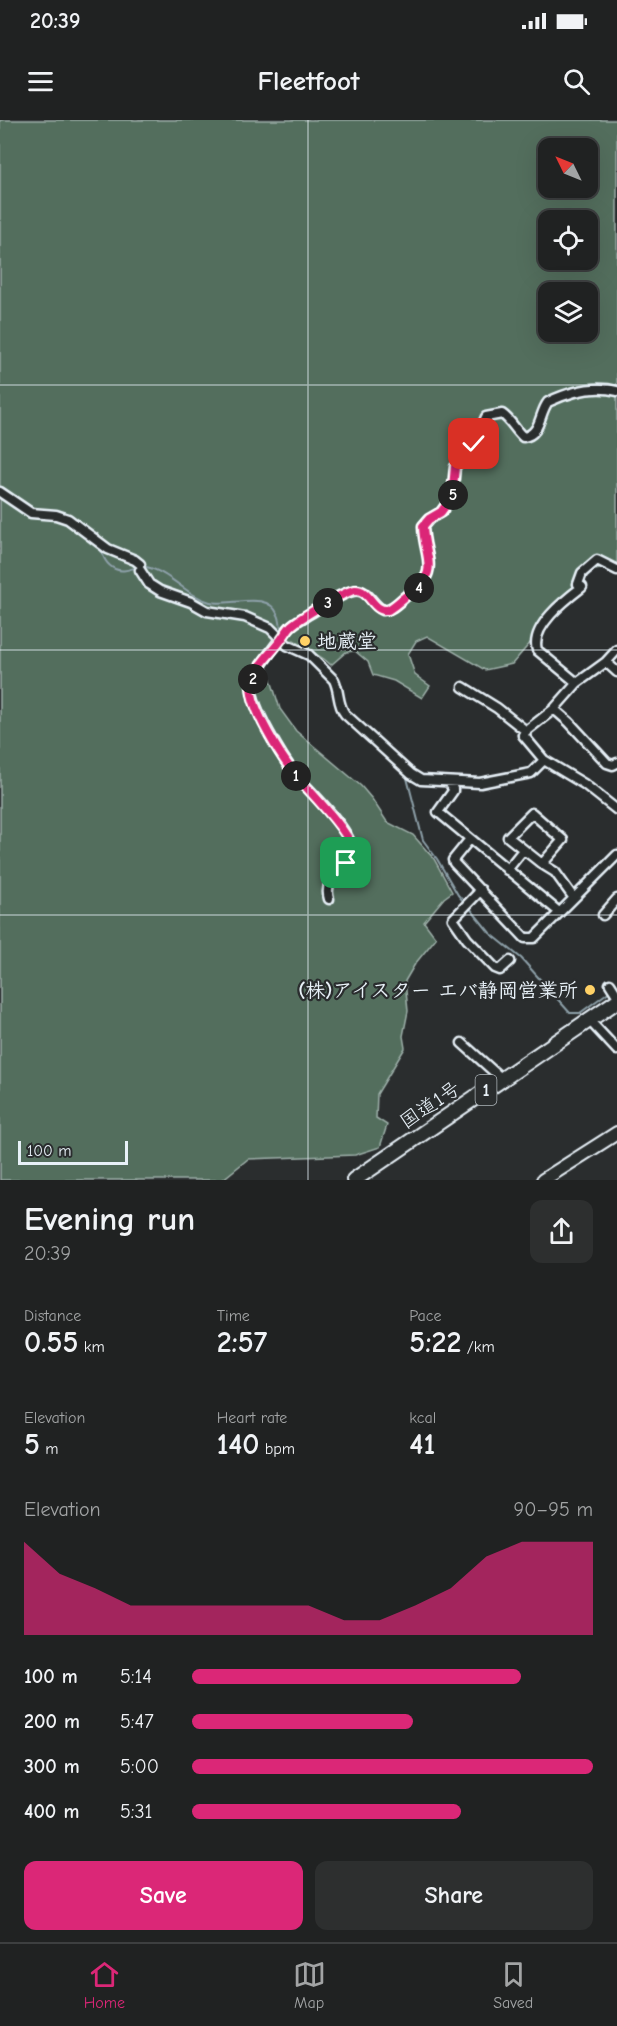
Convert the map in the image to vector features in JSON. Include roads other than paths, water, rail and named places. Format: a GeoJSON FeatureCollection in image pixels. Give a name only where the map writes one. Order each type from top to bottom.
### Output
{"type":"FeatureCollection","features":[{"type":"Feature","properties":{"kind":"highway","name":"国道1号"},"geometry":{"type":"LineString","coordinates":[[354,1180],[589,1020],[615,993]]}},
{"type":"Feature","properties":{"kind":"main road"},"geometry":{"type":"LineString","coordinates":[[543,1180],[617,1133]]}},
{"type":"Feature","properties":{"kind":"street"},"geometry":{"type":"LineString","coordinates":[[329,899],[327,892],[330,881],[351,854],[352,846],[333,818],[289,766],[259,713],[252,691],[255,674],[296,622],[351,591],[363,591],[374,604],[383,610],[394,607],[419,588],[424,582],[429,564],[423,526],[429,519],[441,512],[452,497],[455,467],[474,444],[486,417],[502,414],[520,434],[528,436],[536,428],[548,402],[590,389],[617,391]]}},
{"type":"Feature","properties":{"kind":"street"},"geometry":{"type":"LineString","coordinates":[[0,492],[31,513],[56,515],[68,519],[97,542],[140,567],[145,580],[154,588],[191,602],[207,611],[245,617],[270,628],[281,640],[304,652],[329,674],[336,685],[339,703],[345,714],[411,774],[421,780],[480,783],[531,773],[544,760]]}},
{"type":"Feature","properties":{"kind":"street"},"geometry":{"type":"LineString","coordinates":[[577,683],[537,650],[534,642],[536,636],[550,616],[582,587],[578,585],[582,573],[597,560],[617,570]]}},
{"type":"Feature","properties":{"kind":"street"},"geometry":{"type":"LineString","coordinates":[[617,650],[606,663],[577,683],[554,709],[523,735],[544,760],[584,784],[617,810]]}},
{"type":"Feature","properties":{"kind":"street"},"geometry":{"type":"LineString","coordinates":[[606,663],[617,672]]}},
{"type":"Feature","properties":{"kind":"street"},"geometry":{"type":"LineString","coordinates":[[463,687],[497,708],[526,731]]}},
{"type":"Feature","properties":{"kind":"street"},"geometry":{"type":"LineString","coordinates":[[554,709],[607,763],[613,765],[617,763]]}},
{"type":"Feature","properties":{"kind":"street"},"geometry":{"type":"LineString","coordinates":[[449,782],[453,791],[438,812],[559,912]]}},
{"type":"Feature","properties":{"kind":"street"},"geometry":{"type":"LineString","coordinates":[[543,864],[563,840],[532,813],[508,837],[523,850],[543,864],[555,872],[573,897]]}},
{"type":"Feature","properties":{"kind":"street"},"geometry":{"type":"LineString","coordinates":[[470,839],[453,860],[454,863],[525,938],[534,938],[617,855]]}},
{"type":"Feature","properties":{"kind":"street"},"geometry":{"type":"LineString","coordinates":[[507,870],[523,850]]}},
{"type":"Feature","properties":{"kind":"street"},"geometry":{"type":"LineString","coordinates":[[481,890],[453,919],[467,939],[495,968],[500,970],[510,961]]}},
{"type":"Feature","properties":{"kind":"street"},"geometry":{"type":"LineString","coordinates":[[603,915],[617,899]]}},
{"type":"Feature","properties":{"kind":"street"},"geometry":{"type":"LineString","coordinates":[[589,1020],[617,1050]]}},
{"type":"Feature","properties":{"kind":"street"},"geometry":{"type":"LineString","coordinates":[[462,1043],[502,1079]]}},
{"type":"Feature","properties":{"kind":"waterway"},"geometry":{"type":"LineString","coordinates":[[53,511],[61,511],[79,522]]}},
{"type":"Feature","properties":{"kind":"waterway"},"geometry":{"type":"LineString","coordinates":[[100,547],[103,557],[115,569],[123,571],[146,567],[155,570],[194,595],[210,602],[257,601],[266,603],[273,607],[278,615],[282,633]]}},
{"type":"Feature","properties":{"kind":"waterway"},"geometry":{"type":"LineString","coordinates":[[285,637],[309,651]]}},
{"type":"Feature","properties":{"kind":"waterway"},"geometry":{"type":"LineString","coordinates":[[406,774],[423,840],[465,903]]}},
{"type":"Feature","properties":{"kind":"waterway"},"geometry":{"type":"LineString","coordinates":[[469,907],[490,933],[521,958],[570,1013],[580,1013],[610,991]]}},
{"type":"Feature","properties":{"kind":"place","name":"地蔵堂"},"geometry":{"type":"Point","coordinates":[305,641]}},
{"type":"Feature","properties":{"kind":"place","name":"(株)アイスター エバ静岡営業所"},"geometry":{"type":"Point","coordinates":[590,990]}}]}
